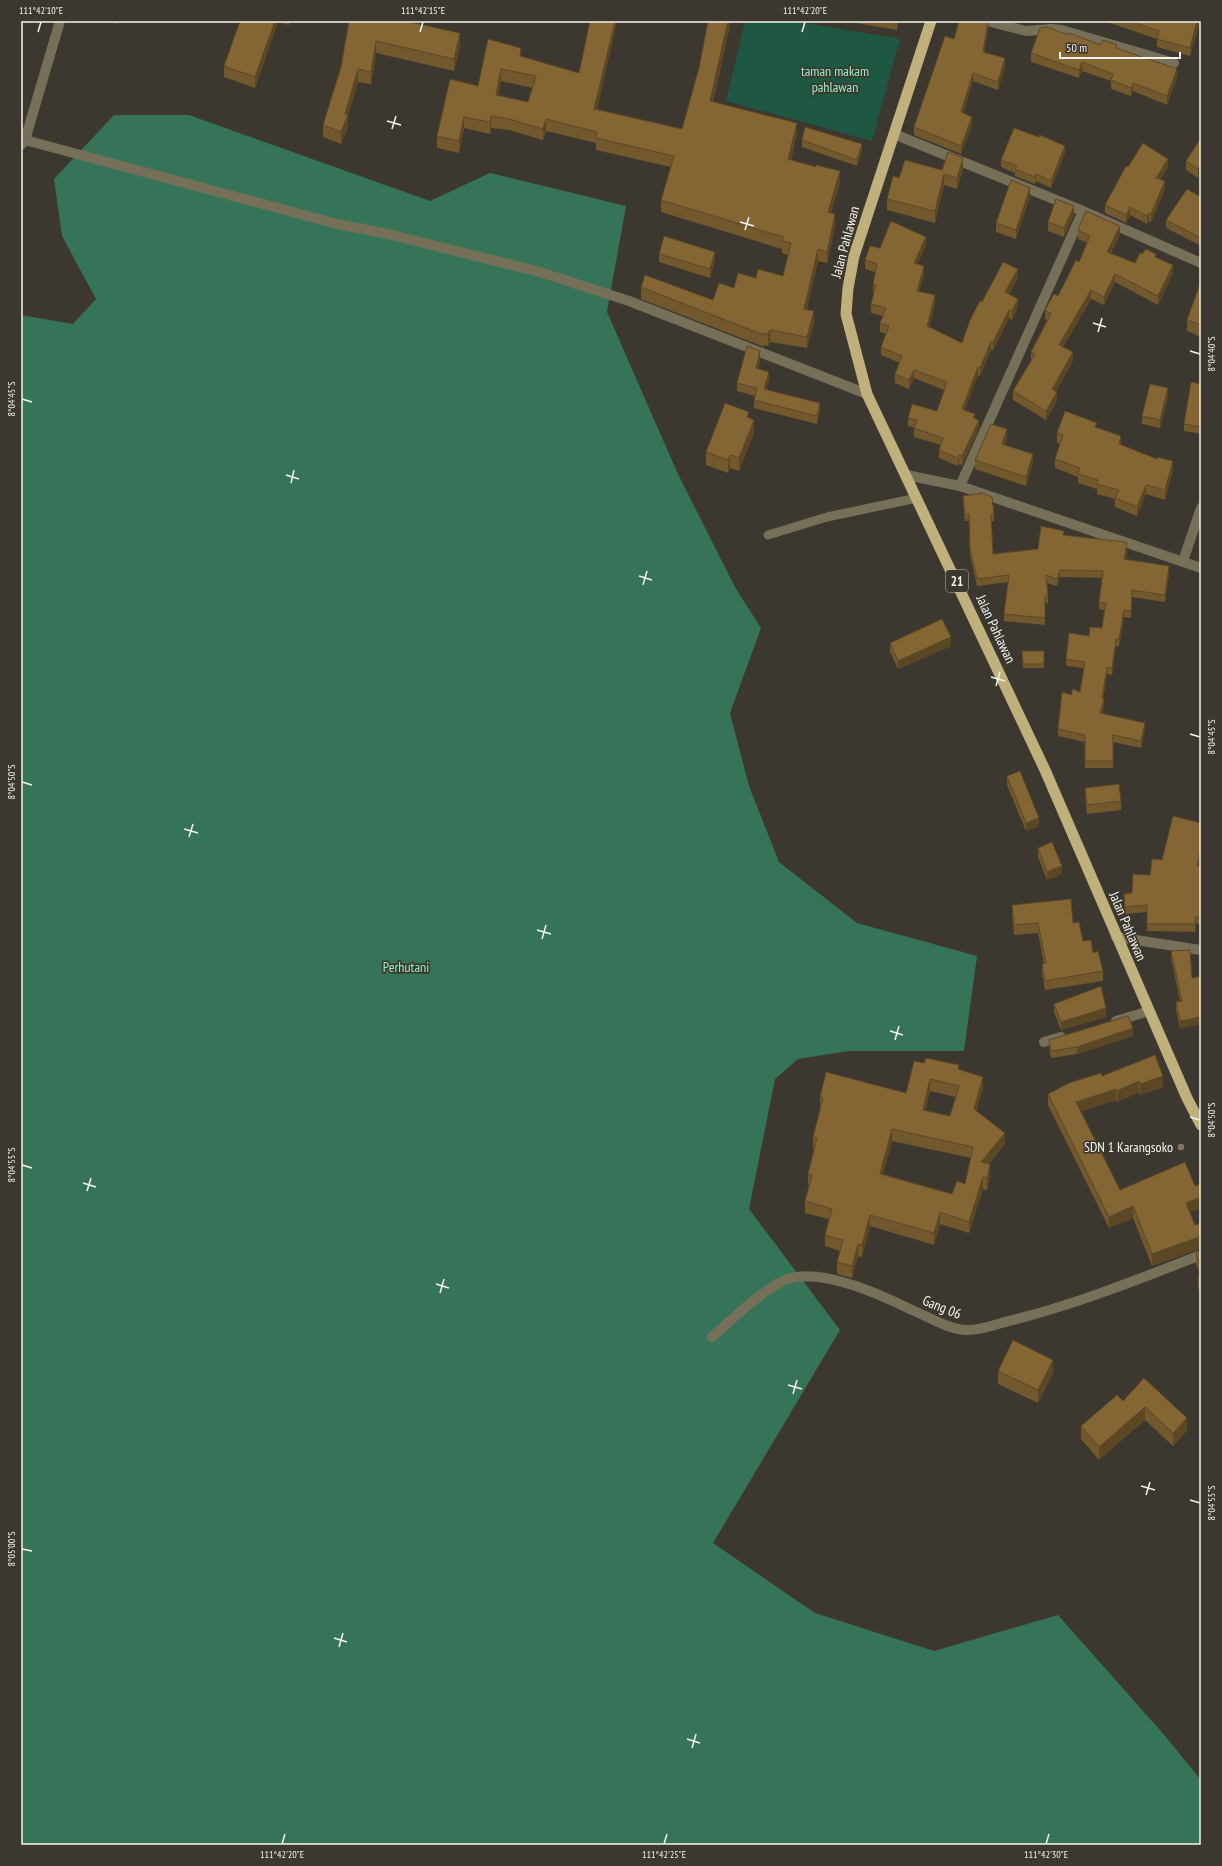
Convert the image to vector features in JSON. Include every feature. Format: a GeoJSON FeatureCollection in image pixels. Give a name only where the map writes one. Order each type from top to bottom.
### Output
{"type":"FeatureCollection","features":[{"type":"Feature","properties":{"kind":"highway","name":"Jalan Pahlawan"},"geometry":{"type":"LineString","coordinates":[[932,21],[854,256],[848,288],[846,314],[867,394],[1045,770],[1116,937],[1187,1098],[1201,1125]]}},
{"type":"Feature","properties":{"kind":"street"},"geometry":{"type":"LineString","coordinates":[[60,21],[23,143],[337,224],[388,234],[540,272],[629,302],[867,394]]}},
{"type":"Feature","properties":{"kind":"street"},"geometry":{"type":"LineString","coordinates":[[987,21],[1026,31],[1051,29],[1062,30],[1174,63]]}},
{"type":"Feature","properties":{"kind":"street"},"geometry":{"type":"LineString","coordinates":[[894,134],[1083,211],[1201,263]]}},
{"type":"Feature","properties":{"kind":"street"},"geometry":{"type":"LineString","coordinates":[[960,486],[1083,211]]}},
{"type":"Feature","properties":{"kind":"street"},"geometry":{"type":"LineString","coordinates":[[906,475],[960,486],[1201,568]]}},
{"type":"Feature","properties":{"kind":"street"},"geometry":{"type":"LineString","coordinates":[[1183,562],[1201,508]]}},
{"type":"Feature","properties":{"kind":"street"},"geometry":{"type":"LineString","coordinates":[[1116,937],[1201,950]]}},
{"type":"Feature","properties":{"kind":"street"},"geometry":{"type":"LineString","coordinates":[[1104,1024],[1149,1012]]}},
{"type":"Feature","properties":{"kind":"street"},"geometry":{"type":"LineString","coordinates":[[1044,1042],[1074,1033]]}},
{"type":"Feature","properties":{"kind":"street","name":"Gang 06"},"geometry":{"type":"LineString","coordinates":[[712,1337],[749,1305],[776,1285],[796,1277],[806,1276],[823,1278],[873,1292],[943,1324],[967,1330],[1041,1313],[1201,1255]]}},
{"type":"Feature","properties":{"kind":"lane"},"geometry":{"type":"LineString","coordinates":[[768,535],[827,517],[917,498]]}},
{"type":"Feature","properties":{"kind":"green space","name":"taman makam pahlawan"},"geometry":{"type":"Polygon","coordinates":[[[745,21],[791,21],[900,39],[872,141],[726,101],[745,21]]]}},
{"type":"Feature","properties":{"kind":"green space","name":"Perhutani"},"geometry":{"type":"Polygon","coordinates":[[[114,115],[189,115],[430,201],[490,173],[626,206],[607,312],[677,472],[736,589],[761,628],[730,713],[749,786],[779,862],[857,923],[977,956],[964,1051],[849,1051],[798,1059],[775,1079],[749,1209],[840,1330],[713,1543],[815,1613],[934,1651],[1058,1615],[1166,1737],[1201,1780],[1201,1845],[21,1845],[21,315],[73,324],[96,299],[62,236],[54,179],[114,115]]]}},
{"type":"Feature","properties":{"kind":"building"},"geometry":{"type":"Polygon","coordinates":[[[240,21],[275,21],[255,77],[224,66],[240,21]]]}},
{"type":"Feature","properties":{"kind":"building"},"geometry":{"type":"Polygon","coordinates":[[[349,21],[405,21],[460,33],[454,59],[376,41],[371,72],[358,69],[345,114],[348,115],[341,132],[323,125],[341,67],[349,21]]]}},
{"type":"Feature","properties":{"kind":"building"},"geometry":{"type":"Polygon","coordinates":[[[590,21],[615,21],[594,109],[682,129],[699,68],[708,21],[728,21],[710,101],[797,123],[788,159],[816,167],[816,165],[840,171],[828,212],[835,214],[827,252],[818,249],[804,309],[814,311],[807,337],[770,330],[768,334],[764,333],[764,335],[641,287],[645,275],[713,300],[719,283],[734,288],[738,273],[756,278],[758,269],[783,276],[791,243],[782,241],[783,237],[661,200],[674,156],[596,138],[597,132],[546,119],[543,129],[509,119],[491,116],[490,122],[464,117],[459,141],[437,136],[450,79],[478,86],[488,39],[521,48],[520,56],[579,73],[590,21]],[[501,69],[496,95],[528,102],[536,76],[501,69]]]}},
{"type":"Feature","properties":{"kind":"building"},"geometry":{"type":"Polygon","coordinates":[[[959,21],[988,21],[983,52],[1005,58],[998,82],[973,73],[961,112],[972,117],[961,146],[914,127],[945,36],[954,39],[959,21]]]}},
{"type":"Feature","properties":{"kind":"building"},"geometry":{"type":"Polygon","coordinates":[[[1129,21],[1197,21],[1190,48],[1157,39],[1159,31],[1129,21]]]}},
{"type":"Feature","properties":{"kind":"building"},"geometry":{"type":"Polygon","coordinates":[[[1047,27],[1068,35],[1069,33],[1101,45],[1103,40],[1117,45],[1116,48],[1177,69],[1167,96],[1133,83],[1131,88],[1111,80],[1113,74],[1082,62],[1079,70],[1031,53],[1040,28],[1047,27]]]}},
{"type":"Feature","properties":{"kind":"building"},"geometry":{"type":"Polygon","coordinates":[[[805,127],[862,144],[857,160],[802,140],[805,127]]]}},
{"type":"Feature","properties":{"kind":"building"},"geometry":{"type":"Polygon","coordinates":[[[1014,128],[1039,137],[1040,135],[1065,146],[1051,181],[1036,174],[1035,177],[1015,169],[1017,166],[1001,160],[1014,128]]]}},
{"type":"Feature","properties":{"kind":"building"},"geometry":{"type":"Polygon","coordinates":[[[1201,138],[1201,165],[1198,169],[1186,161],[1201,138]]]}},
{"type":"Feature","properties":{"kind":"building"},"geometry":{"type":"Polygon","coordinates":[[[1143,143],[1168,159],[1156,178],[1165,181],[1151,214],[1149,213],[1147,216],[1130,207],[1126,215],[1105,205],[1126,166],[1128,167],[1143,143]]]}},
{"type":"Feature","properties":{"kind":"building"},"geometry":{"type":"Polygon","coordinates":[[[948,152],[963,158],[957,178],[944,174],[935,211],[887,199],[893,176],[899,178],[905,160],[942,170],[948,152]]]}},
{"type":"Feature","properties":{"kind":"building"},"geometry":{"type":"Polygon","coordinates":[[[1011,180],[1030,188],[1016,230],[996,223],[1011,180]]]}},
{"type":"Feature","properties":{"kind":"building"},"geometry":{"type":"Polygon","coordinates":[[[1187,189],[1201,197],[1201,238],[1166,220],[1187,189]]]}},
{"type":"Feature","properties":{"kind":"building"},"geometry":{"type":"Polygon","coordinates":[[[1056,199],[1074,206],[1064,228],[1048,222],[1056,199]]]}},
{"type":"Feature","properties":{"kind":"building"},"geometry":{"type":"Polygon","coordinates":[[[1086,211],[1120,226],[1107,252],[1135,263],[1140,253],[1142,254],[1146,249],[1156,254],[1155,257],[1173,265],[1158,296],[1115,274],[1104,297],[1091,290],[1059,345],[1073,352],[1052,389],[1057,392],[1046,411],[1013,391],[1035,354],[1031,352],[1051,314],[1045,310],[1054,294],[1058,296],[1076,260],[1079,262],[1090,236],[1078,230],[1086,211]]]}},
{"type":"Feature","properties":{"kind":"building"},"geometry":{"type":"Polygon","coordinates":[[[891,221],[926,237],[914,263],[924,266],[917,291],[935,295],[927,326],[962,343],[970,320],[980,301],[982,302],[1003,262],[1018,269],[1005,292],[1018,299],[1012,311],[1009,310],[993,342],[991,341],[980,368],[978,367],[962,409],[975,414],[973,418],[979,420],[962,456],[959,455],[958,458],[939,450],[943,438],[914,428],[917,420],[908,418],[912,404],[937,411],[947,382],[914,370],[909,380],[895,374],[902,356],[881,347],[889,326],[880,323],[886,308],[871,304],[876,285],[873,284],[877,264],[865,260],[870,246],[880,248],[891,221]]]}},
{"type":"Feature","properties":{"kind":"building"},"geometry":{"type":"Polygon","coordinates":[[[664,236],[715,252],[710,269],[659,254],[664,236]]]}},
{"type":"Feature","properties":{"kind":"building"},"geometry":{"type":"Polygon","coordinates":[[[1201,281],[1201,325],[1187,320],[1201,281]]]}},
{"type":"Feature","properties":{"kind":"building"},"geometry":{"type":"Polygon","coordinates":[[[747,346],[760,351],[756,368],[769,372],[764,389],[820,403],[817,416],[754,400],[757,388],[737,383],[747,346]]]}},
{"type":"Feature","properties":{"kind":"building"},"geometry":{"type":"Polygon","coordinates":[[[1191,382],[1201,384],[1201,427],[1184,424],[1191,382]]]}},
{"type":"Feature","properties":{"kind":"building"},"geometry":{"type":"Polygon","coordinates":[[[1150,384],[1168,388],[1160,420],[1142,416],[1150,384]]]}},
{"type":"Feature","properties":{"kind":"building"},"geometry":{"type":"Polygon","coordinates":[[[725,403],[749,412],[747,417],[754,420],[739,458],[730,455],[728,460],[706,452],[725,403]]]}},
{"type":"Feature","properties":{"kind":"building"},"geometry":{"type":"Polygon","coordinates":[[[1065,411],[1097,423],[1095,427],[1121,436],[1119,444],[1157,459],[1157,457],[1173,461],[1165,490],[1146,485],[1137,507],[1115,498],[1119,490],[1097,484],[1098,480],[1078,474],[1080,468],[1055,459],[1063,435],[1057,433],[1065,411]]]}},
{"type":"Feature","properties":{"kind":"building"},"geometry":{"type":"Polygon","coordinates":[[[991,424],[1007,429],[1002,444],[1033,454],[1026,477],[975,460],[991,424]]]}},
{"type":"Feature","properties":{"kind":"building"},"geometry":{"type":"Polygon","coordinates":[[[982,493],[992,497],[994,514],[991,514],[993,554],[1038,549],[1041,526],[1064,531],[1063,535],[1124,542],[1127,543],[1124,559],[1169,566],[1165,595],[1132,590],[1131,611],[1124,610],[1119,639],[1116,639],[1112,668],[1107,667],[1102,698],[1104,699],[1100,713],[1145,723],[1141,741],[1113,735],[1113,761],[1085,761],[1085,735],[1058,729],[1062,692],[1071,695],[1073,689],[1080,692],[1085,662],[1066,659],[1069,633],[1089,636],[1090,627],[1102,628],[1106,603],[1099,602],[1103,571],[1060,570],[1057,579],[1046,575],[1048,596],[1045,596],[1045,618],[1004,614],[1009,575],[977,579],[970,548],[969,514],[965,514],[963,496],[982,493]]]}},
{"type":"Feature","properties":{"kind":"building"},"geometry":{"type":"Polygon","coordinates":[[[942,619],[951,637],[898,661],[890,643],[942,619]]]}},
{"type":"Feature","properties":{"kind":"building"},"geometry":{"type":"Polygon","coordinates":[[[1022,651],[1044,651],[1044,664],[1023,664],[1022,651]]]}},
{"type":"Feature","properties":{"kind":"building"},"geometry":{"type":"Polygon","coordinates":[[[1020,771],[1039,818],[1026,823],[1007,776],[1020,771]]]}},
{"type":"Feature","properties":{"kind":"building"},"geometry":{"type":"Polygon","coordinates":[[[1119,784],[1121,801],[1087,805],[1085,788],[1119,784]]]}},
{"type":"Feature","properties":{"kind":"building"},"geometry":{"type":"Polygon","coordinates":[[[1173,816],[1201,823],[1201,848],[1197,866],[1201,866],[1201,917],[1196,917],[1195,924],[1147,924],[1147,905],[1125,907],[1124,894],[1132,893],[1133,874],[1150,875],[1152,859],[1162,860],[1173,816]]]}},
{"type":"Feature","properties":{"kind":"building"},"geometry":{"type":"Polygon","coordinates":[[[1052,842],[1062,866],[1047,872],[1038,848],[1052,842]]]}},
{"type":"Feature","properties":{"kind":"building"},"geometry":{"type":"Polygon","coordinates":[[[1071,899],[1073,923],[1079,922],[1083,941],[1091,940],[1093,953],[1098,951],[1103,971],[1045,981],[1042,964],[1046,963],[1038,923],[1014,925],[1012,905],[1071,899]]]}},
{"type":"Feature","properties":{"kind":"building"},"geometry":{"type":"Polygon","coordinates":[[[1190,950],[1192,978],[1201,976],[1201,1017],[1180,1021],[1176,1002],[1182,1001],[1171,951],[1190,950]]]}},
{"type":"Feature","properties":{"kind":"building"},"geometry":{"type":"Polygon","coordinates":[[[1101,986],[1106,1008],[1061,1022],[1054,1004],[1101,986]]]}},
{"type":"Feature","properties":{"kind":"building"},"geometry":{"type":"Polygon","coordinates":[[[1128,1016],[1133,1028],[1077,1047],[1051,1051],[1049,1040],[1128,1016]]]}},
{"type":"Feature","properties":{"kind":"building"},"geometry":{"type":"Polygon","coordinates":[[[1155,1055],[1163,1076],[1140,1084],[1139,1081],[1117,1091],[1116,1089],[1076,1102],[1120,1190],[1185,1162],[1195,1186],[1201,1184],[1201,1197],[1186,1203],[1195,1225],[1201,1223],[1201,1238],[1199,1237],[1152,1254],[1133,1206],[1109,1217],[1048,1094],[1069,1083],[1101,1073],[1102,1076],[1155,1055]]]}},
{"type":"Feature","properties":{"kind":"building"},"geometry":{"type":"Polygon","coordinates":[[[926,1058],[959,1065],[958,1069],[983,1077],[974,1109],[1005,1133],[981,1162],[990,1164],[987,1178],[983,1177],[969,1222],[940,1212],[934,1233],[870,1215],[862,1245],[858,1244],[852,1266],[837,1262],[843,1240],[825,1235],[832,1209],[805,1201],[812,1175],[808,1174],[817,1138],[813,1137],[823,1098],[820,1097],[826,1072],[906,1093],[914,1061],[924,1063],[926,1058]],[[930,1079],[923,1110],[950,1116],[959,1086],[930,1079]],[[892,1129],[880,1174],[952,1194],[957,1181],[965,1184],[973,1147],[892,1129]]]}},
{"type":"Feature","properties":{"kind":"building"},"geometry":{"type":"Polygon","coordinates":[[[1201,1250],[1201,1267],[1196,1253],[1201,1250]]]}},
{"type":"Feature","properties":{"kind":"building"},"geometry":{"type":"Polygon","coordinates":[[[1201,1274],[1201,1282],[1198,1275],[1201,1274]]]}},
{"type":"Feature","properties":{"kind":"building"},"geometry":{"type":"Polygon","coordinates":[[[1013,1340],[1053,1360],[1038,1390],[998,1371],[1013,1340]]]}},
{"type":"Feature","properties":{"kind":"building"},"geometry":{"type":"Polygon","coordinates":[[[1144,1378],[1187,1418],[1173,1433],[1145,1407],[1099,1447],[1081,1426],[1117,1395],[1123,1401],[1144,1378]]]}},
{"type":"Feature","properties":{"kind":"place","name":"SDN 1 Karangsoko"},"geometry":{"type":"Point","coordinates":[1181,1147]}}]}
